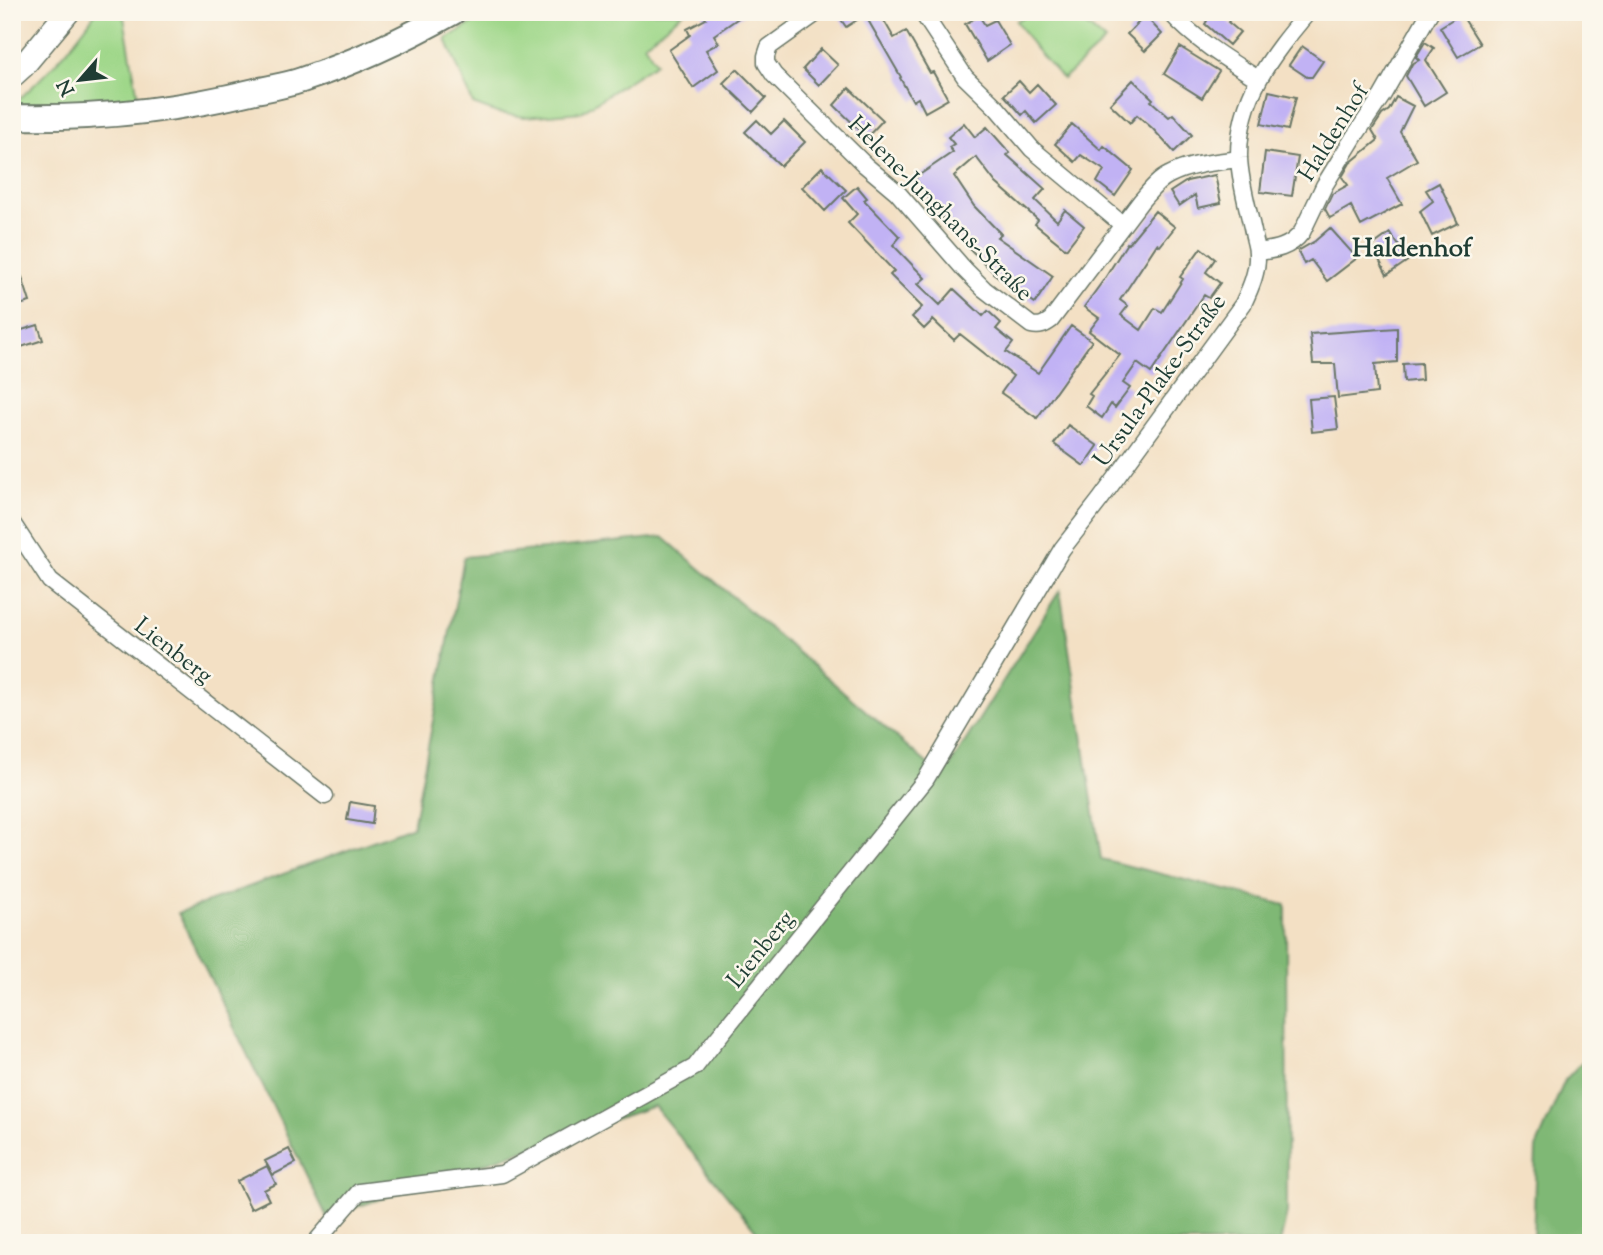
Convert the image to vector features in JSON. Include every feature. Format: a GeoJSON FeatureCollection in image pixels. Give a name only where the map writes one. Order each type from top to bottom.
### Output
{"type":"FeatureCollection","features":[{"type":"Feature","properties":{"kind":"main road"},"geometry":{"type":"LineString","coordinates":[[12,117],[100,116],[159,111],[234,96],[301,80],[366,54],[453,12]]}},
{"type":"Feature","properties":{"kind":"street"},"geometry":{"type":"LineString","coordinates":[[15,74],[68,12]]}},
{"type":"Feature","properties":{"kind":"street","name":"Helene-Junghans-Straße"},"geometry":{"type":"LineString","coordinates":[[818,12],[769,47],[766,56],[769,69],[897,192],[984,289],[1031,326],[1039,327],[1051,320],[1153,187],[1168,175],[1199,165],[1239,159]]}},
{"type":"Feature","properties":{"kind":"street"},"geometry":{"type":"LineString","coordinates":[[922,12],[965,77],[997,108],[1032,149],[1123,225]]}},
{"type":"Feature","properties":{"kind":"street"},"geometry":{"type":"LineString","coordinates":[[1170,12],[1202,43],[1258,79]]}},
{"type":"Feature","properties":{"kind":"street","name":"Ursula-Plake-Straße"},"geometry":{"type":"LineString","coordinates":[[1100,500],[1244,304],[1256,272],[1257,252],[1239,159],[1241,128],[1247,102],[1258,79],[1274,54],[1308,12]]}},
{"type":"Feature","properties":{"kind":"street","name":"Haldenhof"},"geometry":{"type":"LineString","coordinates":[[1257,252],[1282,248],[1297,239],[1324,186],[1382,96],[1430,12]]}},
{"type":"Feature","properties":{"kind":"street","name":"Lienberg"},"geometry":{"type":"LineString","coordinates":[[315,1243],[359,1192],[502,1174],[695,1067],[926,779],[1062,550],[1100,500]]}},
{"type":"Feature","properties":{"kind":"street","name":"Lienberg"},"geometry":{"type":"LineString","coordinates":[[12,523],[50,581],[325,796]]}},
{"type":"Feature","properties":{"kind":"green space"},"geometry":{"type":"Polygon","coordinates":[[[96,12],[123,12],[138,97],[12,105],[57,61],[96,12]]]}},
{"type":"Feature","properties":{"kind":"green space"},"geometry":{"type":"Polygon","coordinates":[[[491,12],[684,12],[644,44],[656,63],[581,112],[525,117],[497,113],[473,104],[446,39],[491,12]]]}},
{"type":"Feature","properties":{"kind":"green space"},"geometry":{"type":"Polygon","coordinates":[[[1032,12],[1079,12],[1086,25],[1105,41],[1063,79],[1034,47],[1016,21],[1032,12]]]}},
{"type":"Feature","properties":{"kind":"green space"},"geometry":{"type":"Polygon","coordinates":[[[663,537],[943,777],[1060,590],[1101,859],[1286,905],[1287,1213],[1280,1243],[766,1243],[654,1106],[327,1217],[178,913],[413,826],[464,557],[663,537]]]}},
{"type":"Feature","properties":{"kind":"green space"},"geometry":{"type":"Polygon","coordinates":[[[1591,1052],[1591,1243],[1533,1243],[1536,1148],[1565,1080],[1591,1052]]]}},
{"type":"Feature","properties":{"kind":"building"},"geometry":{"type":"Polygon","coordinates":[[[701,12],[747,12],[714,35],[719,43],[706,50],[718,70],[693,88],[669,50],[690,35],[687,29],[706,19],[701,12]]]}},
{"type":"Feature","properties":{"kind":"building"},"geometry":{"type":"Polygon","coordinates":[[[836,12],[879,12],[894,38],[906,31],[948,99],[925,112],[918,98],[913,101],[865,15],[846,27],[836,12]]]}},
{"type":"Feature","properties":{"kind":"building"},"geometry":{"type":"Polygon","coordinates":[[[1197,12],[1236,12],[1228,22],[1240,32],[1229,45],[1205,24],[1207,21],[1197,12]]]}},
{"type":"Feature","properties":{"kind":"building"},"geometry":{"type":"Polygon","coordinates":[[[1461,14],[1480,44],[1458,57],[1440,27],[1461,14]]]}},
{"type":"Feature","properties":{"kind":"building"},"geometry":{"type":"Polygon","coordinates":[[[979,16],[985,25],[995,20],[1010,45],[987,61],[965,24],[979,16]]]}},
{"type":"Feature","properties":{"kind":"building"},"geometry":{"type":"Polygon","coordinates":[[[1145,16],[1162,34],[1145,51],[1127,34],[1145,16]]]}},
{"type":"Feature","properties":{"kind":"building"},"geometry":{"type":"Polygon","coordinates":[[[1425,42],[1434,48],[1426,60],[1446,92],[1424,106],[1406,76],[1412,64],[1419,60],[1416,57],[1425,42]]]}},
{"type":"Feature","properties":{"kind":"building"},"geometry":{"type":"Polygon","coordinates":[[[1302,46],[1323,61],[1312,77],[1307,77],[1289,65],[1302,46]]]}},
{"type":"Feature","properties":{"kind":"building"},"geometry":{"type":"Polygon","coordinates":[[[1180,47],[1219,71],[1202,98],[1164,74],[1180,47]]]}},
{"type":"Feature","properties":{"kind":"building"},"geometry":{"type":"Polygon","coordinates":[[[821,49],[838,65],[819,85],[803,69],[821,49]]]}},
{"type":"Feature","properties":{"kind":"building"},"geometry":{"type":"Polygon","coordinates":[[[737,69],[766,98],[753,112],[723,83],[737,69]]]}},
{"type":"Feature","properties":{"kind":"building"},"geometry":{"type":"Polygon","coordinates":[[[1133,80],[1153,99],[1151,101],[1169,117],[1173,114],[1192,135],[1174,152],[1137,115],[1130,123],[1110,104],[1133,80]]]}},
{"type":"Feature","properties":{"kind":"building"},"geometry":{"type":"Polygon","coordinates":[[[1019,81],[1029,92],[1037,84],[1056,105],[1036,123],[1026,111],[1022,115],[1004,95],[1019,81]]]}},
{"type":"Feature","properties":{"kind":"building"},"geometry":{"type":"Polygon","coordinates":[[[849,88],[883,120],[867,137],[834,105],[849,88]]]}},
{"type":"Feature","properties":{"kind":"building"},"geometry":{"type":"Polygon","coordinates":[[[1269,91],[1296,97],[1288,130],[1261,124],[1269,91]]]}},
{"type":"Feature","properties":{"kind":"building"},"geometry":{"type":"Polygon","coordinates":[[[1396,97],[1413,106],[1400,132],[1417,160],[1387,178],[1402,204],[1361,226],[1351,206],[1330,218],[1325,209],[1332,194],[1348,185],[1342,177],[1350,163],[1378,140],[1372,130],[1396,97]]]}},
{"type":"Feature","properties":{"kind":"building"},"geometry":{"type":"Polygon","coordinates":[[[757,120],[771,134],[784,121],[805,142],[781,166],[745,132],[757,120]]]}},
{"type":"Feature","properties":{"kind":"building"},"geometry":{"type":"Polygon","coordinates":[[[964,123],[975,137],[987,127],[1010,153],[1007,155],[1045,189],[1035,200],[1057,221],[1065,210],[1084,226],[1066,249],[1035,224],[1038,220],[996,183],[976,157],[954,176],[974,206],[1001,234],[997,237],[1053,276],[1035,303],[993,273],[950,229],[915,178],[953,152],[949,147],[954,144],[948,137],[964,123]]]}},
{"type":"Feature","properties":{"kind":"building"},"geometry":{"type":"Polygon","coordinates":[[[1072,124],[1101,150],[1104,146],[1133,170],[1115,196],[1097,182],[1104,170],[1081,155],[1075,162],[1055,144],[1072,124]]]}},
{"type":"Feature","properties":{"kind":"building"},"geometry":{"type":"Polygon","coordinates":[[[1265,152],[1298,157],[1292,196],[1260,192],[1265,152]]]}},
{"type":"Feature","properties":{"kind":"building"},"geometry":{"type":"Polygon","coordinates":[[[822,167],[846,190],[825,211],[802,187],[822,167]]]}},
{"type":"Feature","properties":{"kind":"building"},"geometry":{"type":"Polygon","coordinates":[[[1215,175],[1221,203],[1198,208],[1195,195],[1179,206],[1170,192],[1187,181],[1215,175]]]}},
{"type":"Feature","properties":{"kind":"building"},"geometry":{"type":"Polygon","coordinates":[[[1439,183],[1458,223],[1432,236],[1420,211],[1433,201],[1426,190],[1439,183]]]}},
{"type":"Feature","properties":{"kind":"building"},"geometry":{"type":"Polygon","coordinates":[[[857,186],[867,198],[864,200],[900,237],[893,245],[925,278],[918,284],[940,305],[954,289],[983,316],[988,311],[1001,323],[996,329],[1013,343],[1006,352],[1038,373],[1071,326],[1092,341],[1037,418],[1001,393],[1013,376],[960,334],[954,340],[933,320],[924,329],[912,317],[922,307],[890,275],[894,271],[848,223],[857,214],[843,198],[857,186]]]}},
{"type":"Feature","properties":{"kind":"building"},"geometry":{"type":"Polygon","coordinates":[[[1155,211],[1175,227],[1160,246],[1157,244],[1120,300],[1128,306],[1121,315],[1141,330],[1155,308],[1162,312],[1183,279],[1180,277],[1201,248],[1215,259],[1206,272],[1220,283],[1209,298],[1204,295],[1151,373],[1137,363],[1123,383],[1130,388],[1115,408],[1111,404],[1102,418],[1086,406],[1092,396],[1089,394],[1120,355],[1089,331],[1099,318],[1084,307],[1127,243],[1155,211]]]}},
{"type":"Feature","properties":{"kind":"building"},"geometry":{"type":"Polygon","coordinates":[[[1330,228],[1357,258],[1327,281],[1311,260],[1304,264],[1298,251],[1330,228]]]}},
{"type":"Feature","properties":{"kind":"building"},"geometry":{"type":"Polygon","coordinates":[[[1390,233],[1409,260],[1387,275],[1372,246],[1390,233]]]}},
{"type":"Feature","properties":{"kind":"building"},"geometry":{"type":"Polygon","coordinates":[[[22,277],[30,302],[12,307],[12,280],[22,277]]]}},
{"type":"Feature","properties":{"kind":"building"},"geometry":{"type":"Polygon","coordinates":[[[38,325],[43,340],[12,350],[12,333],[38,325]]]}},
{"type":"Feature","properties":{"kind":"building"},"geometry":{"type":"Polygon","coordinates":[[[1397,328],[1397,362],[1375,364],[1377,393],[1338,398],[1335,364],[1313,364],[1310,334],[1397,328]]]}},
{"type":"Feature","properties":{"kind":"building"},"geometry":{"type":"Polygon","coordinates":[[[1421,363],[1422,380],[1404,382],[1403,364],[1421,363]]]}},
{"type":"Feature","properties":{"kind":"building"},"geometry":{"type":"Polygon","coordinates":[[[1334,397],[1338,429],[1312,432],[1309,399],[1334,397]]]}},
{"type":"Feature","properties":{"kind":"building"},"geometry":{"type":"Polygon","coordinates":[[[1068,425],[1098,446],[1084,466],[1054,444],[1068,425]]]}},
{"type":"Feature","properties":{"kind":"building"},"geometry":{"type":"Polygon","coordinates":[[[350,802],[374,806],[372,824],[347,820],[350,802]]]}},
{"type":"Feature","properties":{"kind":"building"},"geometry":{"type":"Polygon","coordinates":[[[289,1149],[296,1163],[273,1175],[265,1161],[289,1149]]]}},
{"type":"Feature","properties":{"kind":"building"},"geometry":{"type":"Polygon","coordinates":[[[267,1166],[276,1184],[264,1190],[269,1200],[251,1209],[237,1181],[267,1166]]]}},
{"type":"Feature","properties":{"kind":"district","name":"Haldenhof"},"geometry":{"type":"Point","coordinates":[1412,247]}}]}
